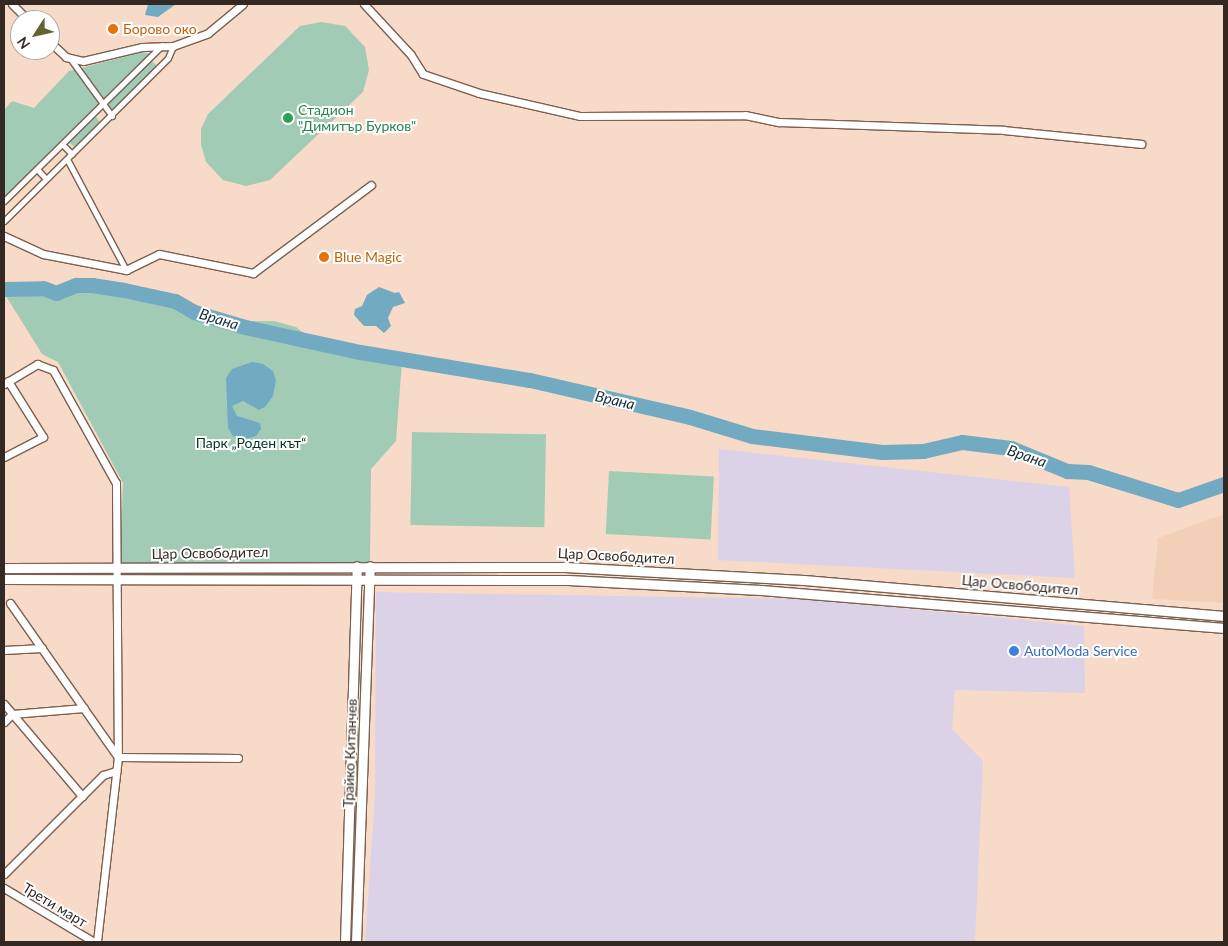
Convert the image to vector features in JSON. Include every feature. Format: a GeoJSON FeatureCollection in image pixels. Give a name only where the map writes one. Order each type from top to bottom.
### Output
{"type":"FeatureCollection","features":[{"type":"Feature","properties":{"kind":"street"},"geometry":{"type":"LineString","coordinates":[[72,61],[173,46],[208,33],[243,4]]}},
{"type":"Feature","properties":{"kind":"street"},"geometry":{"type":"LineString","coordinates":[[364,4],[411,55],[424,74],[479,93],[580,116],[745,115],[779,122],[1004,130],[1141,144]]}},
{"type":"Feature","properties":{"kind":"street"},"geometry":{"type":"LineString","coordinates":[[5,217],[112,116],[168,58],[173,46]]}},
{"type":"Feature","properties":{"kind":"street"},"geometry":{"type":"LineString","coordinates":[[160,48],[168,58]]}},
{"type":"Feature","properties":{"kind":"street"},"geometry":{"type":"LineString","coordinates":[[4,201],[160,48]]}},
{"type":"Feature","properties":{"kind":"street"},"geometry":{"type":"LineString","coordinates":[[60,51],[72,61],[102,106],[112,116]]}},
{"type":"Feature","properties":{"kind":"street"},"geometry":{"type":"LineString","coordinates":[[62,144],[72,154]]}},
{"type":"Feature","properties":{"kind":"street"},"geometry":{"type":"LineString","coordinates":[[67,159],[126,270]]}},
{"type":"Feature","properties":{"kind":"street"},"geometry":{"type":"LineString","coordinates":[[37,169],[46,179]]}},
{"type":"Feature","properties":{"kind":"street"},"geometry":{"type":"LineString","coordinates":[[4,236],[44,254],[126,270],[159,254],[253,274],[371,185]]}},
{"type":"Feature","properties":{"kind":"street"},"geometry":{"type":"LineString","coordinates":[[4,457],[42,437],[6,383],[37,364],[45,365],[59,378],[116,483],[118,757],[96,942]]}},
{"type":"Feature","properties":{"kind":"street","name":"Трайко Китанчев"},"geometry":{"type":"LineString","coordinates":[[345,942],[357,566]]}},
{"type":"Feature","properties":{"kind":"street","name":"Трайко Китанчев"},"geometry":{"type":"LineString","coordinates":[[356,942],[370,566]]}},
{"type":"Feature","properties":{"kind":"street","name":"Цар Освободител"},"geometry":{"type":"LineString","coordinates":[[4,568],[565,567],[804,580],[1224,616]]}},
{"type":"Feature","properties":{"kind":"street","name":"Цар Освободител"},"geometry":{"type":"LineString","coordinates":[[4,579],[568,580],[761,590],[1224,628]]}},
{"type":"Feature","properties":{"kind":"street"},"geometry":{"type":"LineString","coordinates":[[10,603],[118,757]]}},
{"type":"Feature","properties":{"kind":"street"},"geometry":{"type":"LineString","coordinates":[[4,650],[42,648]]}},
{"type":"Feature","properties":{"kind":"street"},"geometry":{"type":"LineString","coordinates":[[4,704],[82,796]]}},
{"type":"Feature","properties":{"kind":"street"},"geometry":{"type":"LineString","coordinates":[[4,722],[12,714],[84,708]]}},
{"type":"Feature","properties":{"kind":"street"},"geometry":{"type":"LineString","coordinates":[[118,757],[238,758]]}},
{"type":"Feature","properties":{"kind":"street"},"geometry":{"type":"LineString","coordinates":[[4,874],[103,775],[116,771]]}},
{"type":"Feature","properties":{"kind":"street","name":"Трети март"},"geometry":{"type":"LineString","coordinates":[[4,888],[96,942]]}},
{"type":"Feature","properties":{"kind":"shaded area"},"geometry":{"type":"Polygon","coordinates":[[[719,449],[1069,487],[1075,578],[718,560],[719,449]]]}},
{"type":"Feature","properties":{"kind":"shaded area"},"geometry":{"type":"Polygon","coordinates":[[[1224,514],[1224,603],[1152,599],[1158,538],[1224,514]]]}},
{"type":"Feature","properties":{"kind":"shaded area"},"geometry":{"type":"Polygon","coordinates":[[[376,592],[809,599],[1084,626],[1085,693],[955,690],[952,729],[983,761],[975,942],[365,942],[375,797],[376,592]]]}},
{"type":"Feature","properties":{"kind":"green space"},"geometry":{"type":"Polygon","coordinates":[[[321,22],[345,26],[365,47],[369,70],[363,92],[270,180],[246,186],[223,180],[206,162],[201,145],[201,129],[208,114],[300,26],[321,22]]]}},
{"type":"Feature","properties":{"kind":"green space"},"geometry":{"type":"Polygon","coordinates":[[[144,52],[149,54],[4,197],[4,110],[12,101],[34,108],[69,71],[144,52]]]}},
{"type":"Feature","properties":{"kind":"green space"},"geometry":{"type":"Polygon","coordinates":[[[152,61],[157,66],[112,111],[106,105],[152,61]]]}},
{"type":"Feature","properties":{"kind":"green space"},"geometry":{"type":"Polygon","coordinates":[[[96,117],[100,122],[75,148],[69,142],[96,117]]]}},
{"type":"Feature","properties":{"kind":"green space","name":"Парк „Роден кът“"},"geometry":{"type":"Polygon","coordinates":[[[61,288],[132,292],[175,305],[210,322],[274,321],[296,327],[312,339],[402,361],[396,441],[371,469],[370,562],[120,565],[123,483],[58,362],[42,354],[4,293],[4,290],[61,288]]]}},
{"type":"Feature","properties":{"kind":"green space"},"geometry":{"type":"Polygon","coordinates":[[[412,432],[546,434],[544,527],[410,525],[412,432]]]}},
{"type":"Feature","properties":{"kind":"green space"},"geometry":{"type":"Polygon","coordinates":[[[609,471],[714,476],[711,539],[606,534],[609,471]]]}},
{"type":"Feature","properties":{"kind":"water"},"geometry":{"type":"Polygon","coordinates":[[[148,4],[176,4],[158,17],[145,15],[148,4]]]}},
{"type":"Feature","properties":{"kind":"water"},"geometry":{"type":"Polygon","coordinates":[[[379,287],[395,293],[399,292],[405,303],[393,307],[388,318],[391,326],[384,333],[376,326],[364,326],[354,315],[355,309],[362,306],[367,295],[379,287]]]}},
{"type":"Feature","properties":{"kind":"water"},"geometry":{"type":"Polygon","coordinates":[[[252,362],[263,364],[273,371],[276,380],[273,396],[265,407],[259,410],[243,401],[232,406],[237,416],[260,423],[261,429],[256,436],[243,440],[233,436],[228,428],[226,378],[232,369],[252,362]]]}},
{"type":"Feature","properties":{"kind":"waterway","name":"Врана"},"geometry":{"type":"LineString","coordinates":[[4,289],[43,288],[56,293],[76,285],[92,285],[124,290],[175,301],[194,312],[245,327],[360,352],[530,380],[690,417],[752,436],[882,452],[923,451],[962,442],[1011,448],[1067,471],[1088,472],[1178,500],[1224,484]]}},
{"type":"Feature","properties":{"kind":"place","name":"Борово око"},"geometry":{"type":"Point","coordinates":[113,29]}},
{"type":"Feature","properties":{"kind":"place","name":"Стадион \"Димитър Бурков\""},"geometry":{"type":"Point","coordinates":[288,118]}},
{"type":"Feature","properties":{"kind":"place","name":"Blue Magic"},"geometry":{"type":"Point","coordinates":[324,257]}},
{"type":"Feature","properties":{"kind":"place","name":"AutoModa Service"},"geometry":{"type":"Point","coordinates":[1014,651]}}]}
